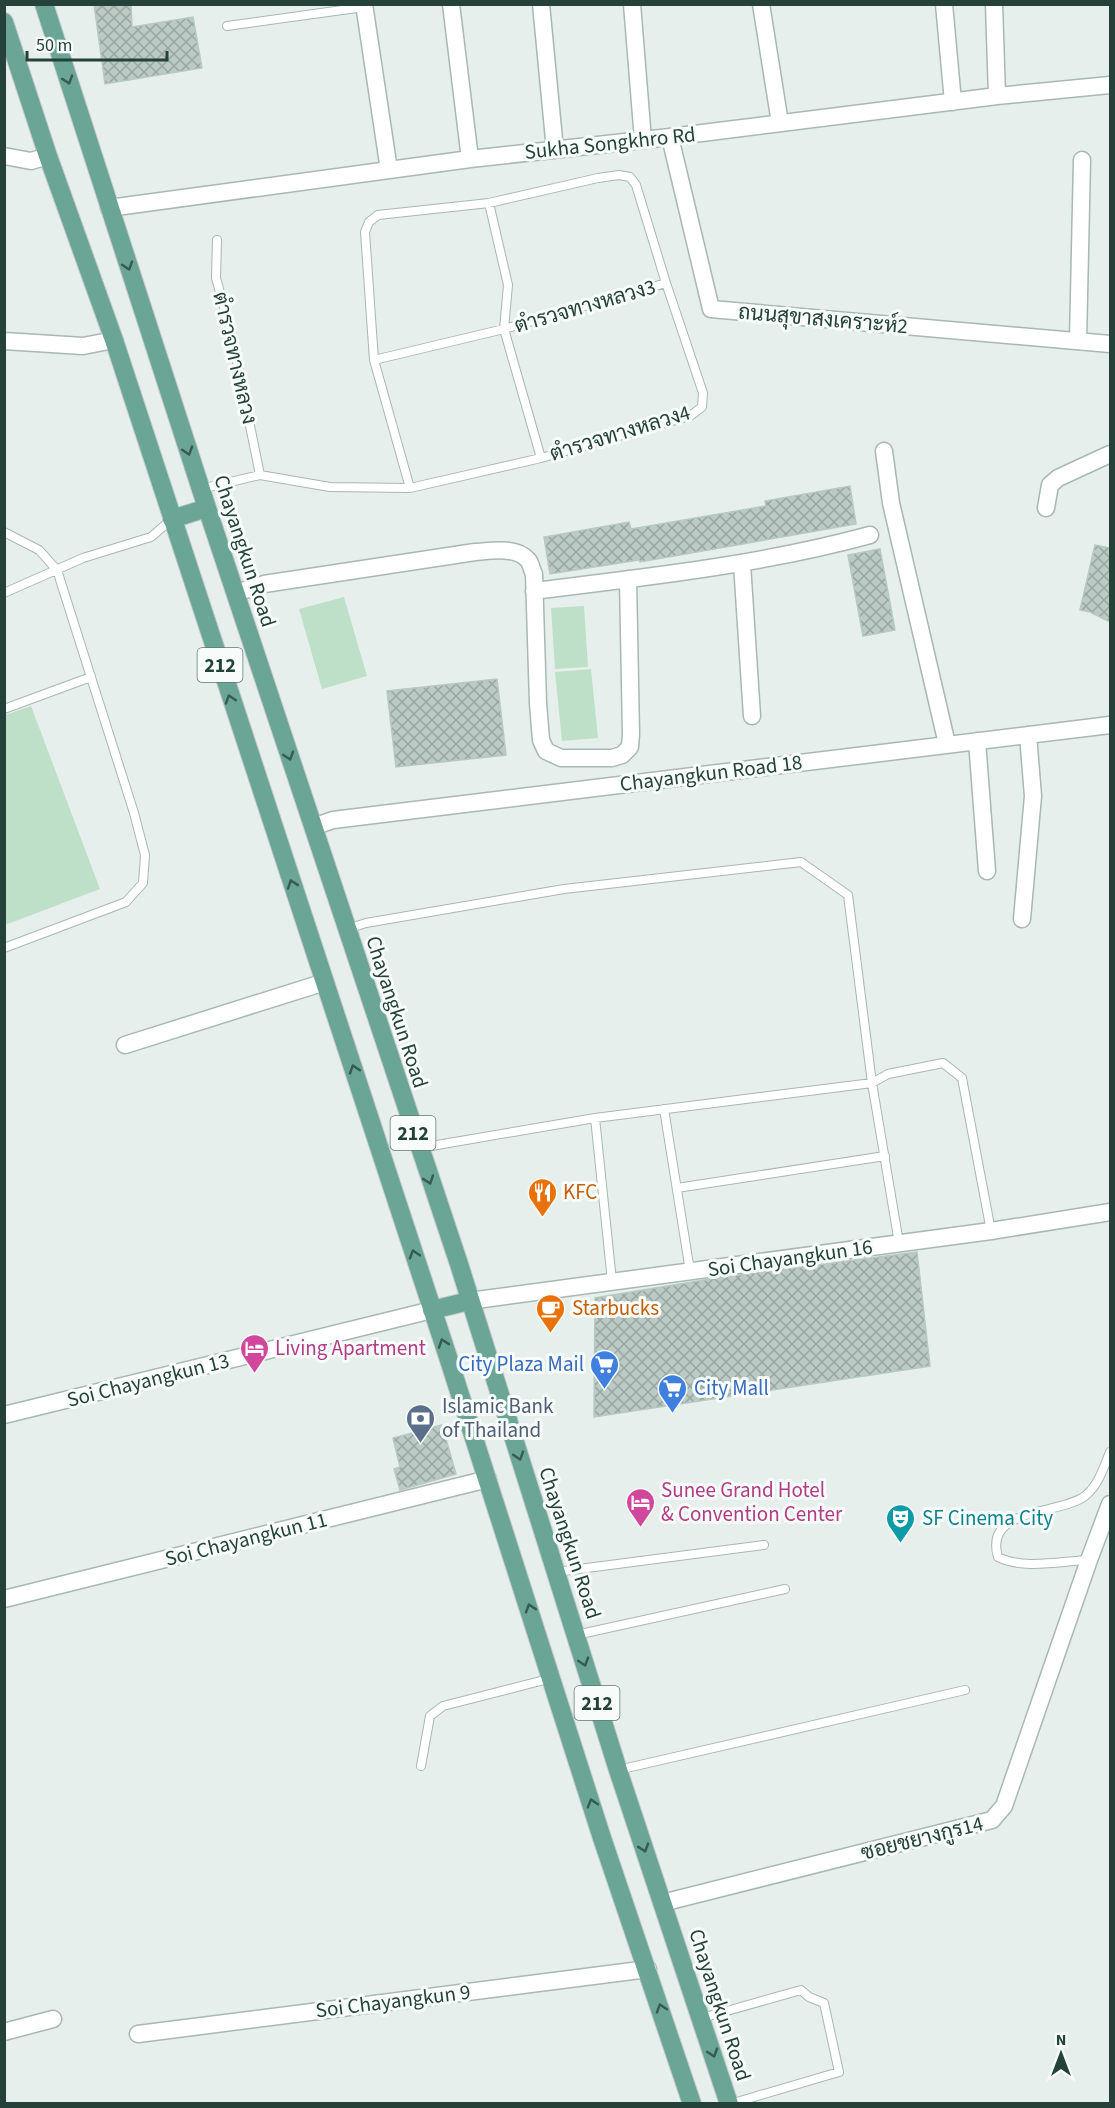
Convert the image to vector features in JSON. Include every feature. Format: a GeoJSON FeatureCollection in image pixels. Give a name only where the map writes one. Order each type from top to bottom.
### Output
{"type":"FeatureCollection","features":[{"type":"Feature","properties":{"kind":"main road","name":"Chayangkun Road"},"geometry":{"type":"LineString","coordinates":[[44,4],[207,508],[459,1264],[618,1770],[730,2103]]}},
{"type":"Feature","properties":{"kind":"main road","name":"212"},"geometry":{"type":"LineString","coordinates":[[4,22],[48,156],[114,340],[488,1479],[602,1838],[692,2103]]}},
{"type":"Feature","properties":{"kind":"main road"},"geometry":{"type":"LineString","coordinates":[[172,519],[207,508]]}},
{"type":"Feature","properties":{"kind":"main road"},"geometry":{"type":"LineString","coordinates":[[432,1310],[469,1300]]}},
{"type":"Feature","properties":{"kind":"street"},"geometry":{"type":"LineString","coordinates":[[451,4],[470,159]]}},
{"type":"Feature","properties":{"kind":"street"},"geometry":{"type":"LineString","coordinates":[[541,4],[555,150]]}},
{"type":"Feature","properties":{"kind":"street"},"geometry":{"type":"LineString","coordinates":[[632,4],[643,140]]}},
{"type":"Feature","properties":{"kind":"street"},"geometry":{"type":"LineString","coordinates":[[761,4],[780,123]]}},
{"type":"Feature","properties":{"kind":"street"},"geometry":{"type":"LineString","coordinates":[[944,4],[953,102]]}},
{"type":"Feature","properties":{"kind":"street"},"geometry":{"type":"LineString","coordinates":[[994,4],[997,96]]}},
{"type":"Feature","properties":{"kind":"street"},"geometry":{"type":"LineString","coordinates":[[364,6],[389,170]]}},
{"type":"Feature","properties":{"kind":"street","name":"Sukha Songkhro Rd"},"geometry":{"type":"LineString","coordinates":[[109,208],[470,159],[670,137],[997,96],[1110,85]]}},
{"type":"Feature","properties":{"kind":"street","name":"ถนนสุขาสงเคราะห์2"},"geometry":{"type":"LineString","coordinates":[[670,137],[711,309],[1110,344]]}},
{"type":"Feature","properties":{"kind":"street"},"geometry":{"type":"LineString","coordinates":[[4,156],[31,161],[48,156]]}},
{"type":"Feature","properties":{"kind":"street"},"geometry":{"type":"LineString","coordinates":[[1078,341],[1082,160]]}},
{"type":"Feature","properties":{"kind":"street"},"geometry":{"type":"LineString","coordinates":[[4,341],[82,346],[114,340]]}},
{"type":"Feature","properties":{"kind":"street"},"geometry":{"type":"LineString","coordinates":[[884,451],[891,503],[947,744]]}},
{"type":"Feature","properties":{"kind":"street"},"geometry":{"type":"LineString","coordinates":[[1046,508],[1050,485],[1058,478],[1110,454]]}},
{"type":"Feature","properties":{"kind":"street"},"geometry":{"type":"LineString","coordinates":[[534,591],[742,564],[791,555],[870,535]]}},
{"type":"Feature","properties":{"kind":"street"},"geometry":{"type":"LineString","coordinates":[[236,592],[264,584],[501,549],[517,553],[528,560],[534,574],[539,712],[541,740],[546,751],[561,758],[612,758],[622,755],[630,747],[628,579]]}},
{"type":"Feature","properties":{"kind":"street"},"geometry":{"type":"LineString","coordinates":[[742,564],[752,716]]}},
{"type":"Feature","properties":{"kind":"street","name":"Chayangkun Road 18"},"geometry":{"type":"LineString","coordinates":[[313,828],[333,820],[1110,725]]}},
{"type":"Feature","properties":{"kind":"street"},"geometry":{"type":"LineString","coordinates":[[1023,919],[1033,796],[1028,735]]}},
{"type":"Feature","properties":{"kind":"street"},"geometry":{"type":"LineString","coordinates":[[977,741],[987,871]]}},
{"type":"Feature","properties":{"kind":"street"},"geometry":{"type":"LineString","coordinates":[[125,1045],[325,982]]}},
{"type":"Feature","properties":{"kind":"street","name":"Soi Chayangkun 16"},"geometry":{"type":"LineString","coordinates":[[469,1300],[991,1231],[1110,1212]]}},
{"type":"Feature","properties":{"kind":"street","name":"Soi Chayangkun 13"},"geometry":{"type":"LineString","coordinates":[[4,1415],[432,1310]]}},
{"type":"Feature","properties":{"kind":"street","name":"Soi Chayangkun 11"},"geometry":{"type":"LineString","coordinates":[[4,1599],[488,1479]]}},
{"type":"Feature","properties":{"kind":"street","name":"ซอยชยางกูร14"},"geometry":{"type":"LineString","coordinates":[[662,1903],[992,1820],[1004,1806],[1110,1504]]}},
{"type":"Feature","properties":{"kind":"street","name":"Soi Chayangkun 9"},"geometry":{"type":"LineString","coordinates":[[138,2034],[648,1969]]}},
{"type":"Feature","properties":{"kind":"street"},"geometry":{"type":"LineString","coordinates":[[4,2032],[53,2019]]}},
{"type":"Feature","properties":{"kind":"lane"},"geometry":{"type":"LineString","coordinates":[[227,26],[364,6]]}},
{"type":"Feature","properties":{"kind":"lane"},"geometry":{"type":"LineString","coordinates":[[410,488],[374,360],[365,232],[369,222],[378,215],[489,203],[598,177],[619,175],[630,177],[636,185],[666,283]]}},
{"type":"Feature","properties":{"kind":"lane"},"geometry":{"type":"LineString","coordinates":[[374,360],[504,329],[508,285],[489,203]]}},
{"type":"Feature","properties":{"kind":"lane","name":"ตำรวจทางหลวง"},"geometry":{"type":"LineString","coordinates":[[217,240],[216,278],[234,343],[260,475]]}},
{"type":"Feature","properties":{"kind":"lane","name":"ตำรวจทางหลวง3"},"geometry":{"type":"LineString","coordinates":[[504,329],[666,283]]}},
{"type":"Feature","properties":{"kind":"lane","name":"ตำรวจทางหลวง4"},"geometry":{"type":"LineString","coordinates":[[504,329],[541,458],[690,417],[702,407],[703,393],[666,283]]}},
{"type":"Feature","properties":{"kind":"lane"},"geometry":{"type":"LineString","coordinates":[[201,489],[260,475],[330,487],[410,488],[541,458]]}},
{"type":"Feature","properties":{"kind":"lane"},"geometry":{"type":"LineString","coordinates":[[4,593],[83,558],[151,537],[172,519]]}},
{"type":"Feature","properties":{"kind":"lane"},"geometry":{"type":"LineString","coordinates":[[4,532],[39,549],[57,570],[134,813],[145,855],[143,883],[126,902],[4,948]]}},
{"type":"Feature","properties":{"kind":"lane"},"geometry":{"type":"LineString","coordinates":[[4,709],[91,677]]}},
{"type":"Feature","properties":{"kind":"lane"},"geometry":{"type":"LineString","coordinates":[[346,929],[366,923],[564,889],[801,862],[848,895],[872,1083],[899,1243]]}},
{"type":"Feature","properties":{"kind":"lane"},"geometry":{"type":"LineString","coordinates":[[419,1149],[437,1144],[664,1108],[872,1083],[888,1074],[943,1063],[962,1078],[991,1231]]}},
{"type":"Feature","properties":{"kind":"lane"},"geometry":{"type":"LineString","coordinates":[[664,1108],[690,1271]]}},
{"type":"Feature","properties":{"kind":"lane"},"geometry":{"type":"LineString","coordinates":[[596,1118],[612,1281]]}},
{"type":"Feature","properties":{"kind":"lane"},"geometry":{"type":"LineString","coordinates":[[676,1188],[885,1156]]}},
{"type":"Feature","properties":{"kind":"lane"},"geometry":{"type":"LineString","coordinates":[[1089,1560],[1024,1563],[1007,1561],[998,1557],[996,1540],[1004,1526],[1011,1520],[1026,1514],[1066,1505],[1088,1494],[1097,1482],[1110,1452]]}},
{"type":"Feature","properties":{"kind":"lane"},"geometry":{"type":"LineString","coordinates":[[555,1572],[764,1545]]}},
{"type":"Feature","properties":{"kind":"lane"},"geometry":{"type":"LineString","coordinates":[[575,1635],[785,1589]]}},
{"type":"Feature","properties":{"kind":"lane"},"geometry":{"type":"LineString","coordinates":[[421,1766],[430,1716],[443,1706],[552,1678]]}},
{"type":"Feature","properties":{"kind":"lane"},"geometry":{"type":"LineString","coordinates":[[618,1770],[965,1690]]}},
{"type":"Feature","properties":{"kind":"lane"},"geometry":{"type":"LineString","coordinates":[[702,2018],[801,1990],[809,1997],[824,2003],[839,2072],[730,2103]]}},
{"type":"Feature","properties":{"kind":"green space"},"geometry":{"type":"Polygon","coordinates":[[[344,597],[367,676],[322,689],[299,609],[344,597]]]}},
{"type":"Feature","properties":{"kind":"green space"},"geometry":{"type":"Polygon","coordinates":[[[584,606],[588,667],[555,669],[551,608],[584,606]]]}},
{"type":"Feature","properties":{"kind":"green space"},"geometry":{"type":"Polygon","coordinates":[[[591,669],[598,738],[562,741],[555,672],[591,669]]]}},
{"type":"Feature","properties":{"kind":"green space"},"geometry":{"type":"Polygon","coordinates":[[[31,706],[100,889],[5,925],[5,715],[31,706]]]}},
{"type":"Feature","properties":{"kind":"building"},"geometry":{"type":"Polygon","coordinates":[[[94,4],[131,4],[132,27],[193,17],[202,68],[105,84],[94,4]]]}},
{"type":"Feature","properties":{"kind":"building"},"geometry":{"type":"Polygon","coordinates":[[[850,486],[856,524],[640,562],[639,560],[550,574],[544,537],[629,522],[631,529],[766,506],[765,501],[850,486]]]}},
{"type":"Feature","properties":{"kind":"building"},"geometry":{"type":"Polygon","coordinates":[[[1095,545],[1110,548],[1110,622],[1090,612],[1080,610],[1095,545]]]}},
{"type":"Feature","properties":{"kind":"building"},"geometry":{"type":"Polygon","coordinates":[[[880,549],[895,630],[863,636],[848,555],[880,549]]]}},
{"type":"Feature","properties":{"kind":"building"},"geometry":{"type":"Polygon","coordinates":[[[497,679],[506,755],[396,767],[387,691],[497,679]]]}},
{"type":"Feature","properties":{"kind":"building"},"geometry":{"type":"Polygon","coordinates":[[[917,1252],[930,1366],[594,1417],[595,1298],[716,1278],[917,1252]]]}},
{"type":"Feature","properties":{"kind":"building"},"geometry":{"type":"Polygon","coordinates":[[[442,1425],[456,1474],[400,1490],[394,1469],[400,1467],[393,1438],[442,1425]]]}},
{"type":"Feature","properties":{"kind":"place","name":"KFC"},"geometry":{"type":"Point","coordinates":[542,1218]}},
{"type":"Feature","properties":{"kind":"place","name":"Starbucks"},"geometry":{"type":"Point","coordinates":[551,1334]}},
{"type":"Feature","properties":{"kind":"place","name":"Living Apartment"},"geometry":{"type":"Point","coordinates":[254,1374]}},
{"type":"Feature","properties":{"kind":"place","name":"City Plaza Mail"},"geometry":{"type":"Point","coordinates":[605,1390]}},
{"type":"Feature","properties":{"kind":"place","name":"City Mall"},"geometry":{"type":"Point","coordinates":[673,1414]}},
{"type":"Feature","properties":{"kind":"place","name":"Islamic Bank of Thailand"},"geometry":{"type":"Point","coordinates":[421,1444]}},
{"type":"Feature","properties":{"kind":"place","name":"Sunee Grand Hotel & Convention Center"},"geometry":{"type":"Point","coordinates":[640,1528]}},
{"type":"Feature","properties":{"kind":"place","name":"SF Cinema City"},"geometry":{"type":"Point","coordinates":[901,1544]}}]}
